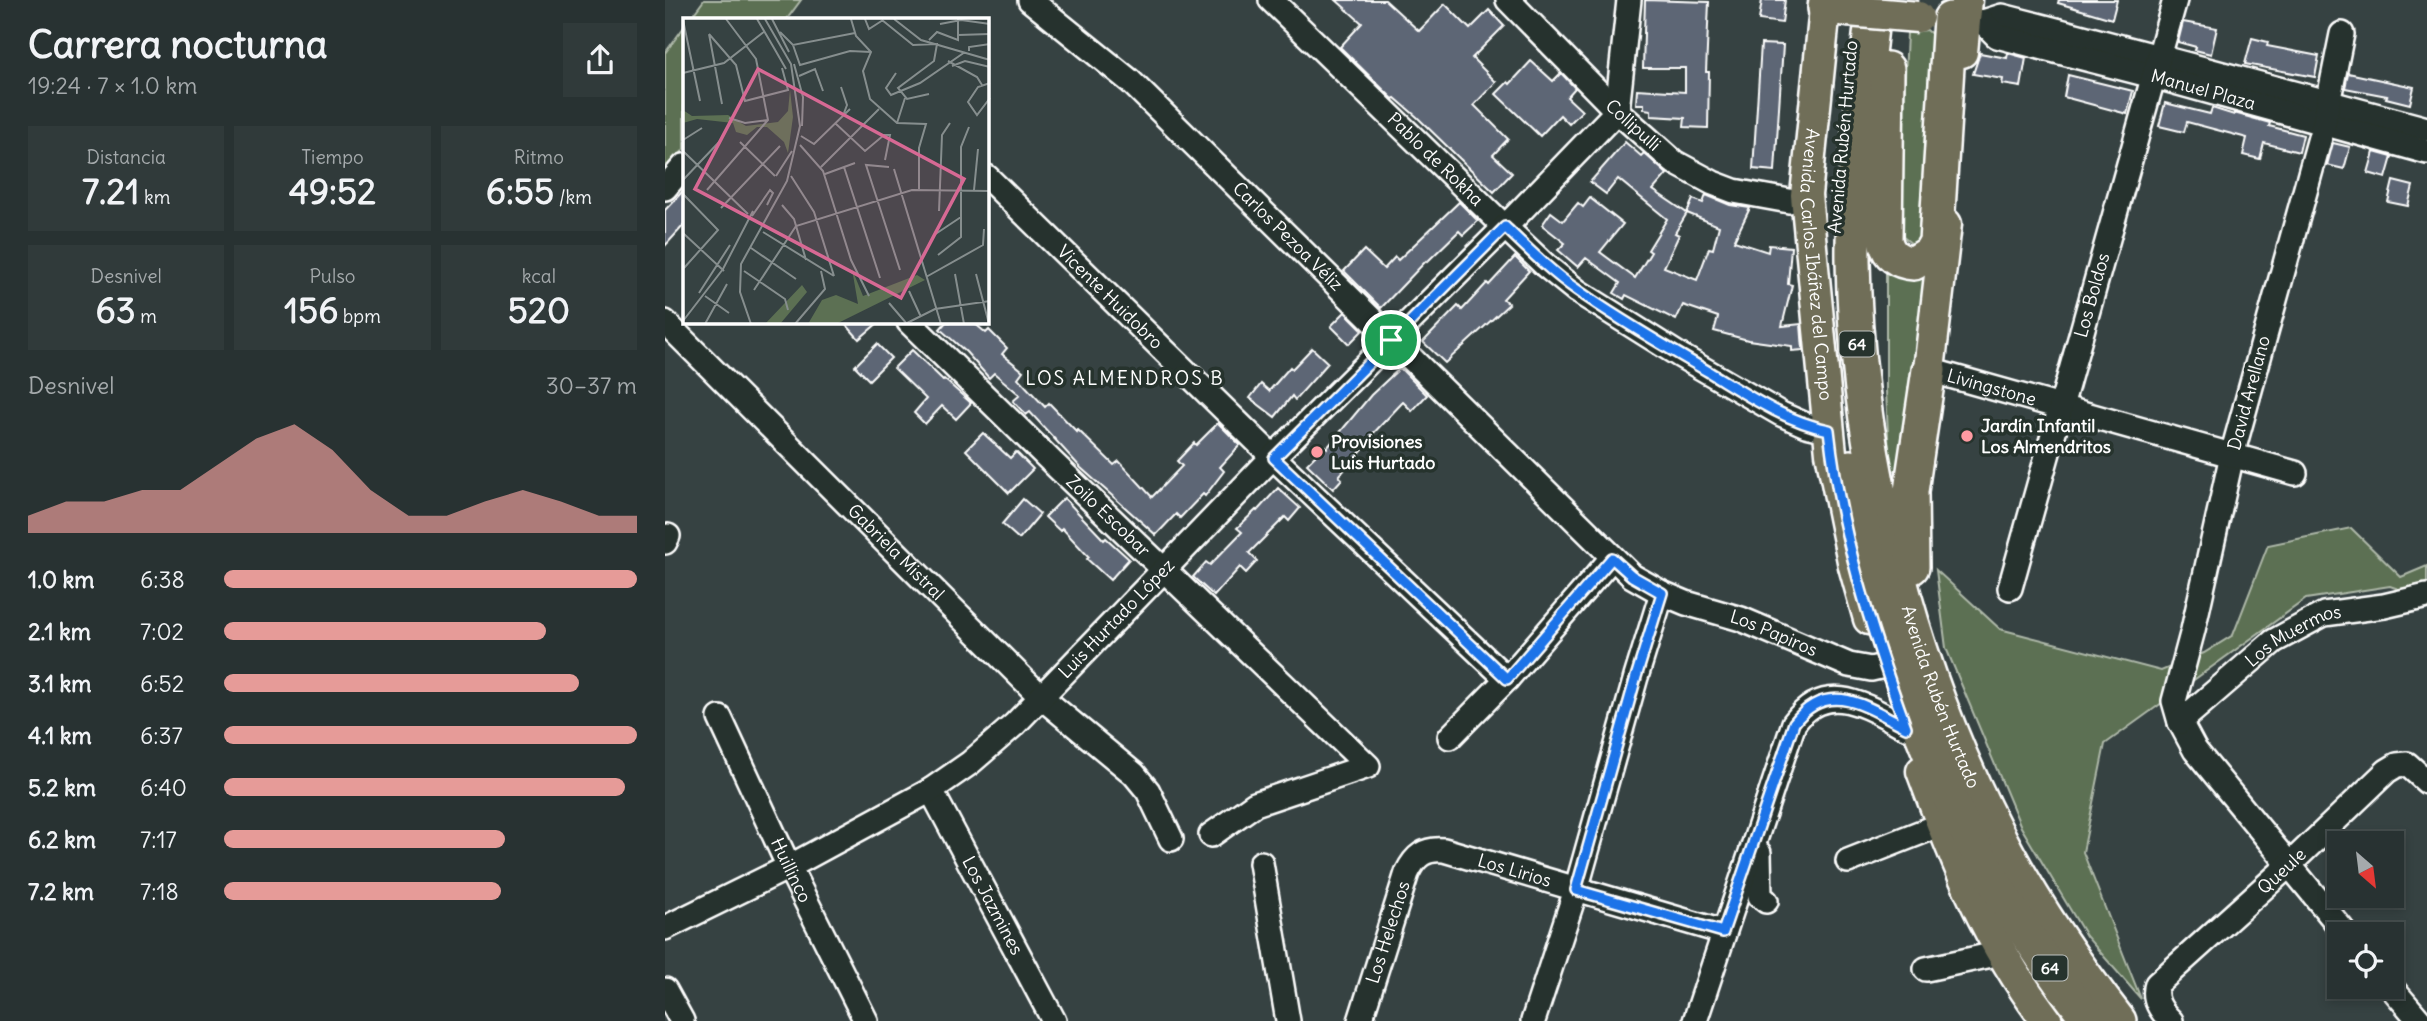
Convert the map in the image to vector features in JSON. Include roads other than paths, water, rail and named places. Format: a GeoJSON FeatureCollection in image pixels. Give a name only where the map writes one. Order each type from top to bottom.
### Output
{"type":"FeatureCollection","features":[{"type":"Feature","properties":{"kind":"highway"},"geometry":{"type":"LineString","coordinates":[[1884,0],[1887,43],[1885,240],[1890,253],[1907,262],[1925,258],[1936,242],[1956,13]]}},
{"type":"Feature","properties":{"kind":"highway","name":"Avenida Rubén Hurtado"},"geometry":{"type":"LineString","coordinates":[[1845,4],[1856,195],[1853,256],[1856,330],[1873,468],[1903,587],[1931,680],[2019,897]]}},
{"type":"Feature","properties":{"kind":"highway","name":"Avenida Rubén Hurtado"},"geometry":{"type":"LineString","coordinates":[[1845,4],[1833,255],[1839,379],[1851,467],[1882,606],[1928,748],[1964,826],[2019,897]]}},
{"type":"Feature","properties":{"kind":"highway"},"geometry":{"type":"LineString","coordinates":[[1929,370],[1911,491],[1910,545],[1931,680]]}},
{"type":"Feature","properties":{"kind":"highway","name":"64"},"geometry":{"type":"LineString","coordinates":[[2019,897],[2057,935],[2119,1021]]}},
{"type":"Feature","properties":{"kind":"highway","name":"64"},"geometry":{"type":"LineString","coordinates":[[2019,897],[2089,1021]]}},
{"type":"Feature","properties":{"kind":"highway"},"geometry":{"type":"LineString","coordinates":[[2057,935],[2137,1021]]}},
{"type":"Feature","properties":{"kind":"main road","name":"Manuel Plaza"},"geometry":{"type":"LineString","coordinates":[[1845,4],[1956,13]]}},
{"type":"Feature","properties":{"kind":"main road","name":"Avenida Carlos Ibáñez del Campo"},"geometry":{"type":"LineString","coordinates":[[1845,4],[1806,195],[1829,430],[1853,566],[1884,666],[1968,891],[2001,953],[2047,1021]]}},
{"type":"Feature","properties":{"kind":"main road"},"geometry":{"type":"LineString","coordinates":[[1929,370],[1951,179],[1956,13]]}},
{"type":"Feature","properties":{"kind":"street","name":"Carlos Pezoa Véliz"},"geometry":{"type":"LineString","coordinates":[[1030,0],[1130,81],[1612,558],[1632,576],[1662,593]]}},
{"type":"Feature","properties":{"kind":"street","name":"Pablo de Rokha"},"geometry":{"type":"LineString","coordinates":[[1271,0],[1546,266],[1577,291],[1679,355],[1781,414],[1806,425],[1829,430]]}},
{"type":"Feature","properties":{"kind":"street","name":"Collipulli"},"geometry":{"type":"LineString","coordinates":[[1508,0],[1658,150],[1693,174],[1734,191],[1789,201]]}},
{"type":"Feature","properties":{"kind":"street"},"geometry":{"type":"LineString","coordinates":[[1617,111],[1629,0]]}},
{"type":"Feature","properties":{"kind":"street","name":"Los Boldos"},"geometry":{"type":"LineString","coordinates":[[2010,588],[2175,0]]}},
{"type":"Feature","properties":{"kind":"street","name":"Manuel Plaza"},"geometry":{"type":"LineString","coordinates":[[1956,13],[2002,16],[2156,65],[2326,113],[2427,152]]}},
{"type":"Feature","properties":{"kind":"street","name":"David Arellano"},"geometry":{"type":"LineString","coordinates":[[2336,922],[2196,750],[2180,722],[2174,701],[2193,630],[2232,456],[2326,113],[2341,34]]}},
{"type":"Feature","properties":{"kind":"street","name":"Luis Hurtado López"},"geometry":{"type":"LineString","coordinates":[[665,928],[789,867],[931,790],[970,763],[1041,697],[1617,111]]}},
{"type":"Feature","properties":{"kind":"street","name":"Manuel Plaza"},"geometry":{"type":"LineString","coordinates":[[2326,113],[2427,129]]}},
{"type":"Feature","properties":{"kind":"street"},"geometry":{"type":"LineString","coordinates":[[665,188],[683,167]]}},
{"type":"Feature","properties":{"kind":"street","name":"Vicente Huidobro"},"geometry":{"type":"LineString","coordinates":[[989,179],[1274,458],[1507,679]]}},
{"type":"Feature","properties":{"kind":"street","name":"Gabriela Mistral"},"geometry":{"type":"LineString","coordinates":[[665,322],[1041,697],[1134,774],[1148,791],[1171,838]]}},
{"type":"Feature","properties":{"kind":"street","name":"Zoilo Escobar"},"geometry":{"type":"LineString","coordinates":[[911,324],[1368,766],[1255,804],[1211,835]]}},
{"type":"Feature","properties":{"kind":"street","name":"Livingstone"},"geometry":{"type":"LineString","coordinates":[[1929,370],[2295,473]]}},
{"type":"Feature","properties":{"kind":"street"},"geometry":{"type":"LineString","coordinates":[[1450,737],[1507,679],[1612,558]]}},
{"type":"Feature","properties":{"kind":"street"},"geometry":{"type":"LineString","coordinates":[[1533,1021],[1576,890],[1662,593]]}},
{"type":"Feature","properties":{"kind":"street","name":"Los Papiros"},"geometry":{"type":"LineString","coordinates":[[1662,593],[1741,619],[1849,665],[1871,670],[1884,666]]}},
{"type":"Feature","properties":{"kind":"street","name":"Los Muermos"},"geometry":{"type":"LineString","coordinates":[[2180,722],[2274,641],[2324,614],[2384,606],[2427,596]]}},
{"type":"Feature","properties":{"kind":"street"},"geometry":{"type":"LineString","coordinates":[[1696,1020],[1794,723],[1803,712],[1828,698],[1841,698],[1869,708],[1906,727]]}},
{"type":"Feature","properties":{"kind":"street","name":"Huillinco"},"geometry":{"type":"LineString","coordinates":[[720,719],[789,867],[866,1021]]}},
{"type":"Feature","properties":{"kind":"street","name":"Queule"},"geometry":{"type":"LineString","coordinates":[[2171,1021],[2156,1000],[2154,992],[2157,984],[2289,865],[2386,771],[2397,765],[2407,764],[2427,782]]}},
{"type":"Feature","properties":{"kind":"street","name":"Los Jazmines"},"geometry":{"type":"LineString","coordinates":[[931,790],[1054,1021]]}},
{"type":"Feature","properties":{"kind":"street"},"geometry":{"type":"LineString","coordinates":[[1848,861],[1942,824]]}},
{"type":"Feature","properties":{"kind":"street"},"geometry":{"type":"LineString","coordinates":[[1751,848],[1759,853],[1760,897],[1766,901]]}},
{"type":"Feature","properties":{"kind":"street","name":"Los Lirios"},"geometry":{"type":"LineString","coordinates":[[1426,851],[1444,850],[1723,932]]}},
{"type":"Feature","properties":{"kind":"street","name":"Los Helechos"},"geometry":{"type":"LineString","coordinates":[[1360,1021],[1407,873],[1413,861],[1426,851]]}},
{"type":"Feature","properties":{"kind":"street"},"geometry":{"type":"LineString","coordinates":[[1261,863],[1288,1021]]}},
{"type":"Feature","properties":{"kind":"street"},"geometry":{"type":"LineString","coordinates":[[1926,969],[2001,953]]}},
{"type":"Feature","properties":{"kind":"street"},"geometry":{"type":"LineString","coordinates":[[665,990],[683,1021]]}},
{"type":"Feature","properties":{"kind":"street"},"geometry":{"type":"LineString","coordinates":[[2401,999],[2420,1021]]}},
{"type":"Feature","properties":{"kind":"place","name":"Jardín Infantil Los Almendritos"},"geometry":{"type":"Point","coordinates":[1967,436]}},
{"type":"Feature","properties":{"kind":"place","name":"Provisiones Luis Hurtado"},"geometry":{"type":"Point","coordinates":[1317,452]}},
{"type":"Feature","properties":{"kind":"district","name":"LOS ALMENDROS B"},"geometry":{"type":"Point","coordinates":[1125,378]}}]}
